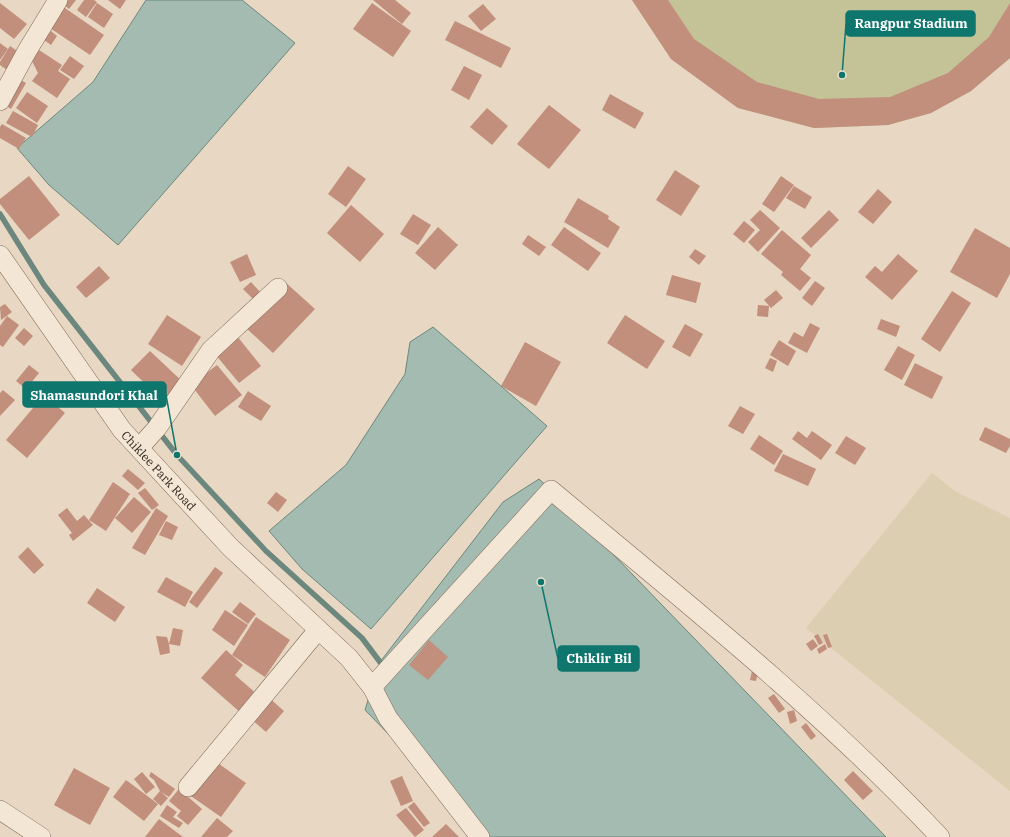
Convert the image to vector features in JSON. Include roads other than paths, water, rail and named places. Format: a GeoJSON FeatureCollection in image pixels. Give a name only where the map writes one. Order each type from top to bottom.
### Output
{"type":"FeatureCollection","features":[{"type":"Feature","properties":{"kind":"street"},"geometry":{"type":"LineString","coordinates":[[0,101],[27,51],[58,0]]}},
{"type":"Feature","properties":{"kind":"street","name":"Chiklee Park Road"},"geometry":{"type":"LineString","coordinates":[[0,255],[117,423],[230,547],[349,658],[372,687],[388,718],[480,837]]}},
{"type":"Feature","properties":{"kind":"street"},"geometry":{"type":"LineString","coordinates":[[139,448],[156,428],[211,350],[278,288]]}},
{"type":"Feature","properties":{"kind":"street"},"geometry":{"type":"LineString","coordinates":[[372,687],[551,490],[726,636],[889,784],[940,837]]}},
{"type":"Feature","properties":{"kind":"street"},"geometry":{"type":"LineString","coordinates":[[188,787],[318,630]]}},
{"type":"Feature","properties":{"kind":"street"},"geometry":{"type":"LineString","coordinates":[[0,810],[41,837]]}},
{"type":"Feature","properties":{"kind":"waterway"},"geometry":{"type":"LineString","coordinates":[[0,214],[44,285],[177,455],[266,551],[362,638],[380,662]]}},
{"type":"Feature","properties":{"kind":"place","name":"Rangpur Stadium"},"geometry":{"type":"Point","coordinates":[842,75]}},
{"type":"Feature","properties":{"kind":"place","name":"Shamasundori Khal"},"geometry":{"type":"Point","coordinates":[177,455]}},
{"type":"Feature","properties":{"kind":"place","name":"Chiklir Bil"},"geometry":{"type":"Point","coordinates":[541,582]}}]}
